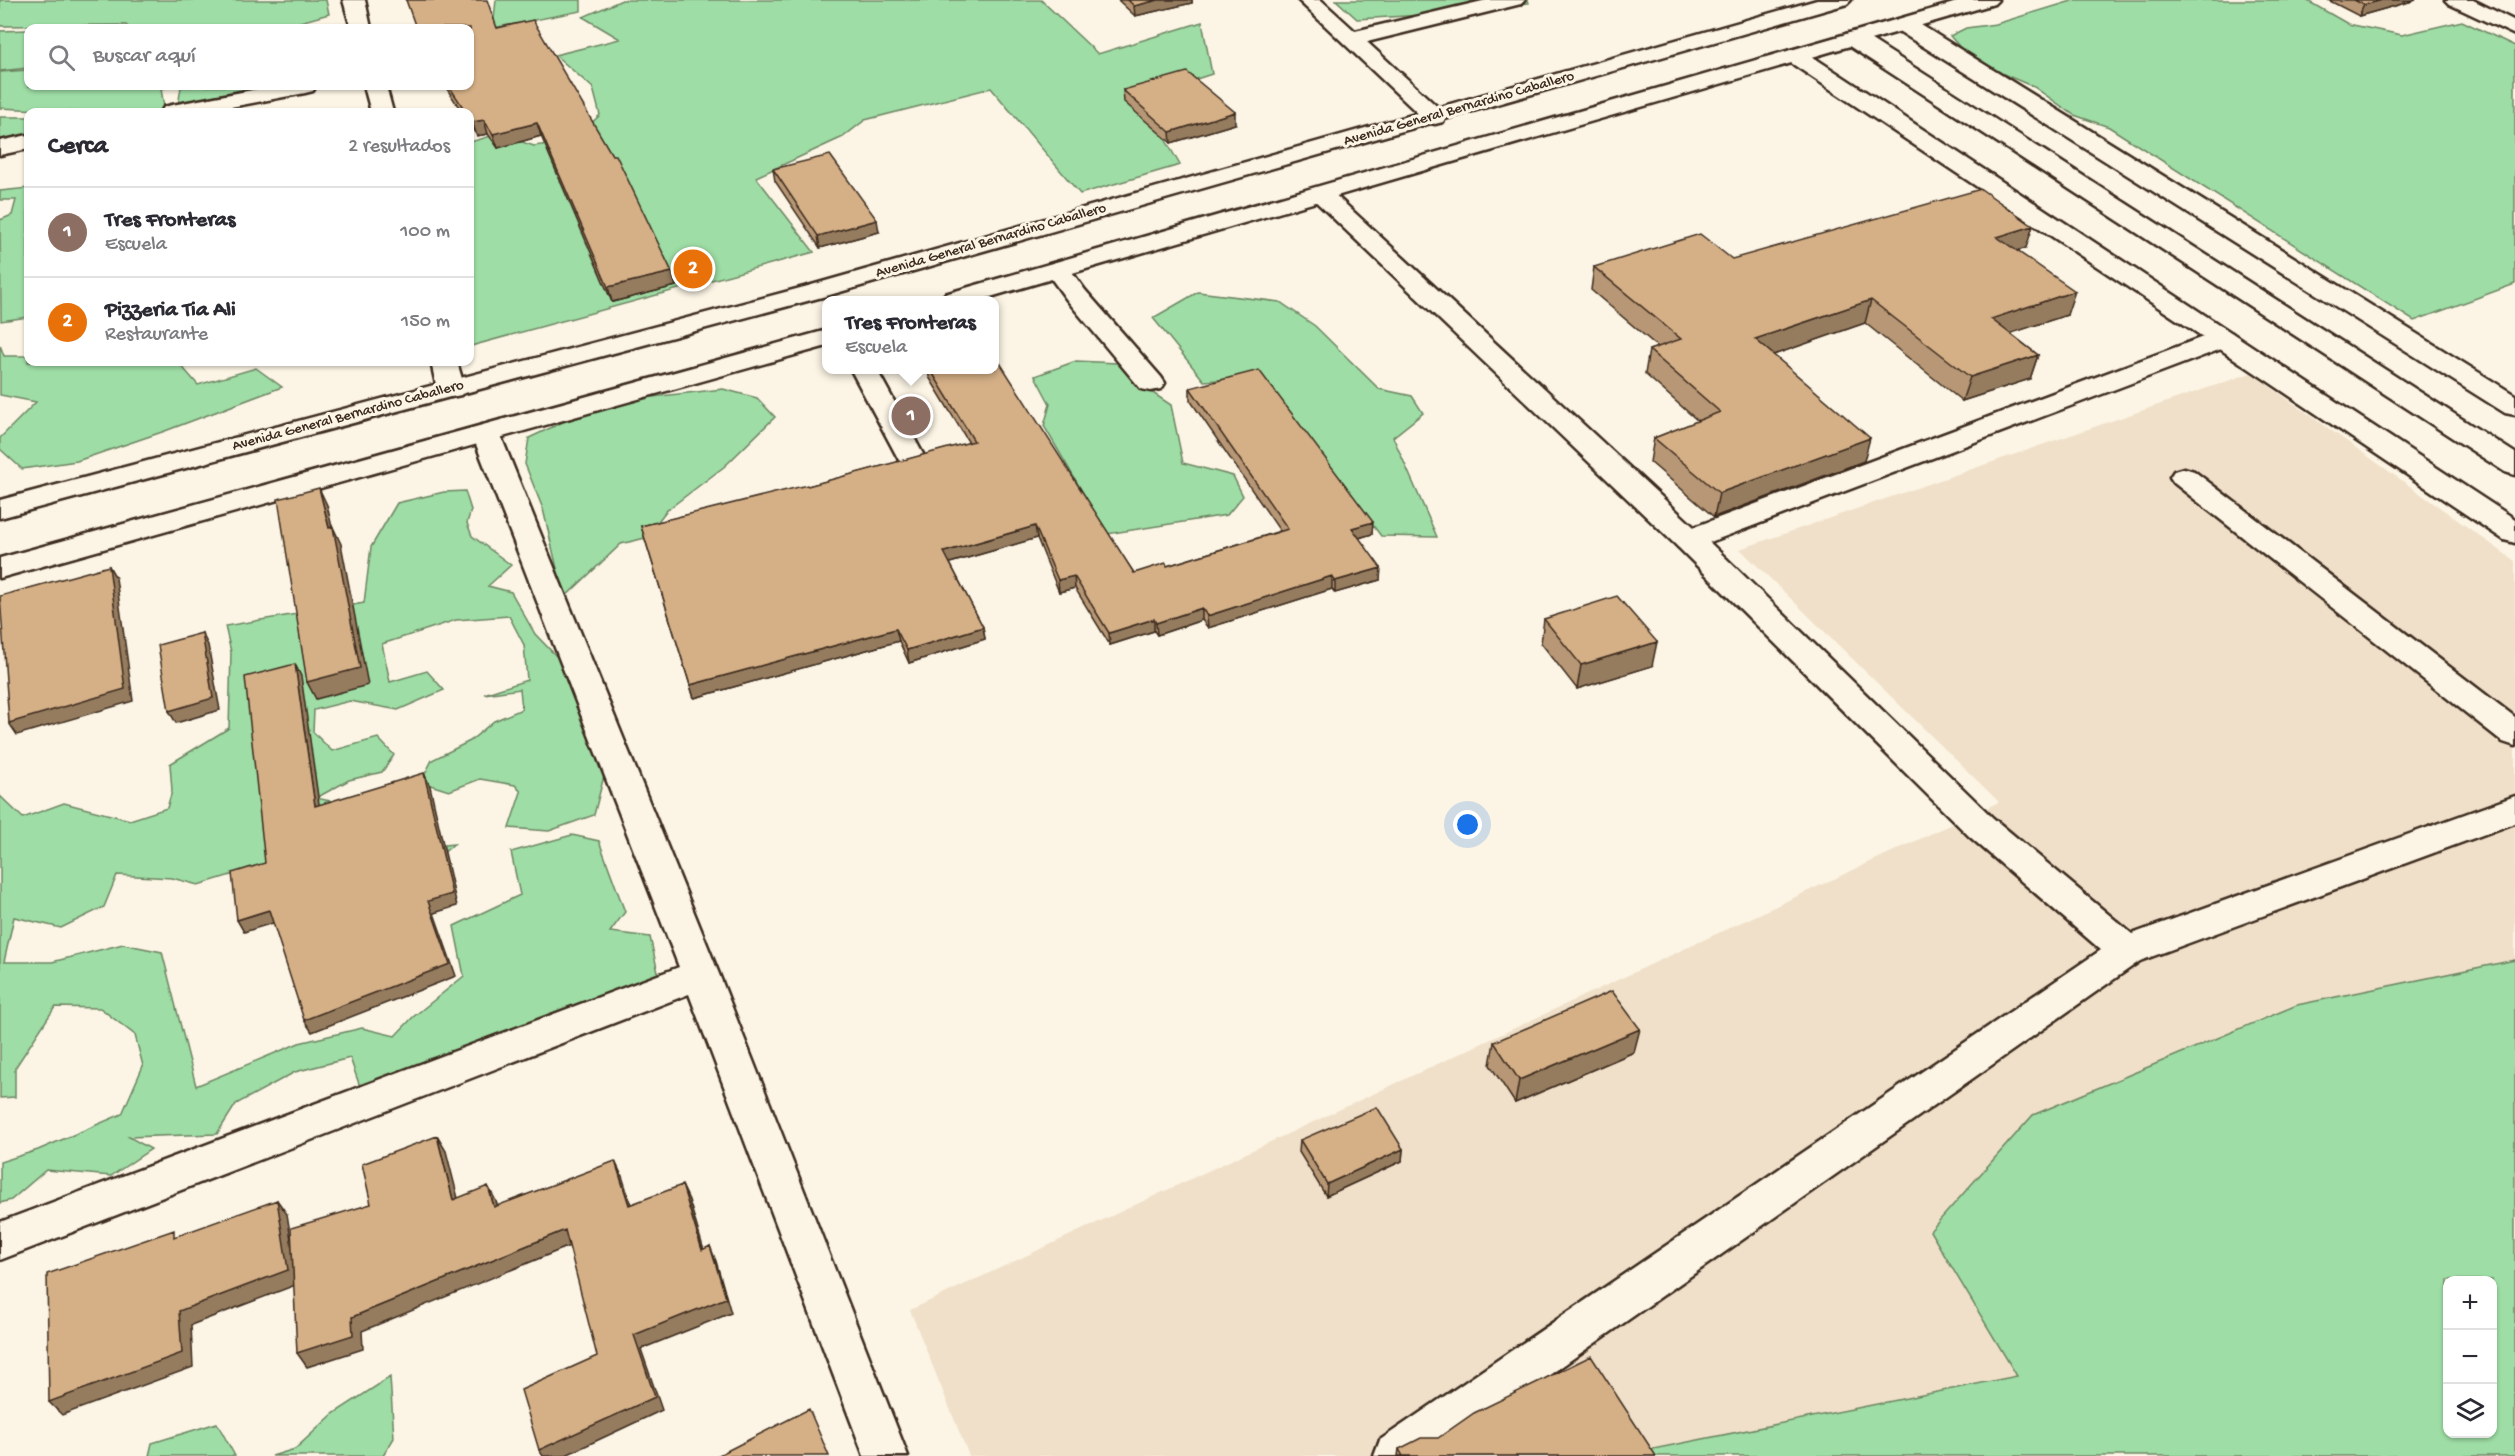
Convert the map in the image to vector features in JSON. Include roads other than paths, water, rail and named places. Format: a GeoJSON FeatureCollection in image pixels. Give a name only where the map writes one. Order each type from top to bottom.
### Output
{"type":"FeatureCollection","features":[{"type":"Feature","properties":{"kind":"street"},"geometry":{"type":"LineString","coordinates":[[354,0],[360,24]]}},
{"type":"Feature","properties":{"kind":"street"},"geometry":{"type":"LineString","coordinates":[[1309,0],[1435,117]]}},
{"type":"Feature","properties":{"kind":"street"},"geometry":{"type":"LineString","coordinates":[[1351,39],[1514,0]]}},
{"type":"Feature","properties":{"kind":"street","name":"Avenida General Bernardino Caballero"},"geometry":{"type":"LineString","coordinates":[[0,510],[817,291],[1840,0]]}},
{"type":"Feature","properties":{"kind":"street"},"geometry":{"type":"LineString","coordinates":[[968,296],[1987,0]]}},
{"type":"Feature","properties":{"kind":"street"},"geometry":{"type":"LineString","coordinates":[[2456,0],[2515,29]]}},
{"type":"Feature","properties":{"kind":"street"},"geometry":{"type":"LineString","coordinates":[[1905,25],[2515,407]]}},
{"type":"Feature","properties":{"kind":"street"},"geometry":{"type":"LineString","coordinates":[[1854,39],[2515,466]]}},
{"type":"Feature","properties":{"kind":"street"},"geometry":{"type":"LineString","coordinates":[[1796,56],[2515,533]]}},
{"type":"Feature","properties":{"kind":"street"},"geometry":{"type":"LineString","coordinates":[[192,108],[285,90]]}},
{"type":"Feature","properties":{"kind":"street"},"geometry":{"type":"LineString","coordinates":[[376,90],[381,108]]}},
{"type":"Feature","properties":{"kind":"street"},"geometry":{"type":"LineString","coordinates":[[0,148],[24,143]]}},
{"type":"Feature","properties":{"kind":"street"},"geometry":{"type":"LineString","coordinates":[[1320,194],[1689,540],[1980,827],[2127,951]]}},
{"type":"Feature","properties":{"kind":"street"},"geometry":{"type":"LineString","coordinates":[[1058,270],[1076,295],[1151,383]]}},
{"type":"Feature","properties":{"kind":"street"},"geometry":{"type":"LineString","coordinates":[[0,568],[822,339]]}},
{"type":"Feature","properties":{"kind":"street"},"geometry":{"type":"LineString","coordinates":[[1689,540],[2223,339]]}},
{"type":"Feature","properties":{"kind":"street"},"geometry":{"type":"LineString","coordinates":[[445,366],[451,389]]}},
{"type":"Feature","properties":{"kind":"street"},"geometry":{"type":"LineString","coordinates":[[867,374],[910,456]]}},
{"type":"Feature","properties":{"kind":"street"},"geometry":{"type":"LineString","coordinates":[[486,434],[700,974],[886,1456]]}},
{"type":"Feature","properties":{"kind":"street"},"geometry":{"type":"LineString","coordinates":[[2184,477],[2515,734]]}},
{"type":"Feature","properties":{"kind":"street"},"geometry":{"type":"LineString","coordinates":[[1396,1456],[2127,951],[2515,808]]}},
{"type":"Feature","properties":{"kind":"street"},"geometry":{"type":"LineString","coordinates":[[0,1242],[700,974]]}},
{"type":"Feature","properties":{"kind":"place","name":"Pizzeria Tia Ali"},"geometry":{"type":"Point","coordinates":[693,269]}},
{"type":"Feature","properties":{"kind":"place","name":"Tres Fronteras"},"geometry":{"type":"Point","coordinates":[911,416]}}]}
